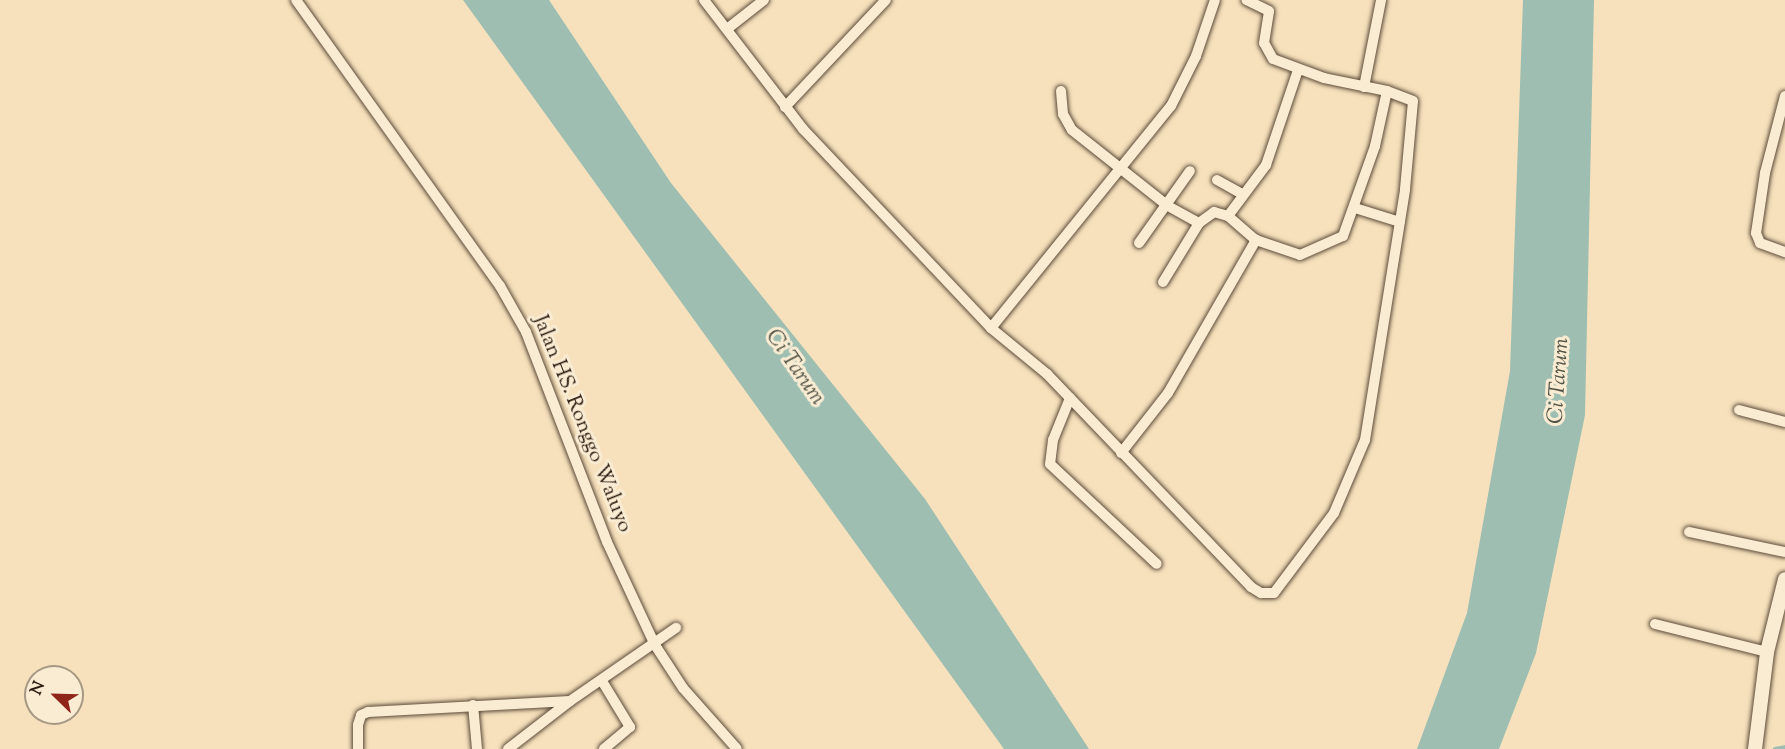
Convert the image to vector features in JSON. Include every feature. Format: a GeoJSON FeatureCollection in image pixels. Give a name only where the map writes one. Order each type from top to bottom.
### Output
{"type":"FeatureCollection","features":[{"type":"Feature","properties":{"kind":"street","name":"Jalan HS. Ronggo Waluyo"},"geometry":{"type":"LineString","coordinates":[[296,0],[500,286],[526,332],[607,542],[654,645],[683,688],[737,749]]}},
{"type":"Feature","properties":{"kind":"street"},"geometry":{"type":"LineString","coordinates":[[704,0],[785,107],[991,328],[1070,398],[1251,587],[1261,593],[1274,593],[1324,529],[1345,494],[1360,457],[1377,382],[1400,222],[1413,101],[1387,91],[1298,70],[1273,59],[1265,50],[1269,11],[1246,0]]}},
{"type":"Feature","properties":{"kind":"street"},"geometry":{"type":"LineString","coordinates":[[727,29],[764,0]]}},
{"type":"Feature","properties":{"kind":"street"},"geometry":{"type":"LineString","coordinates":[[785,107],[886,0]]}},
{"type":"Feature","properties":{"kind":"street"},"geometry":{"type":"LineString","coordinates":[[991,328],[1171,106],[1196,56],[1215,0]]}},
{"type":"Feature","properties":{"kind":"street"},"geometry":{"type":"LineString","coordinates":[[1364,87],[1381,0]]}},
{"type":"Feature","properties":{"kind":"street"},"geometry":{"type":"LineString","coordinates":[[1228,216],[1242,194],[1266,165],[1298,70]]}},
{"type":"Feature","properties":{"kind":"street"},"geometry":{"type":"LineString","coordinates":[[1061,91],[1063,114],[1072,130],[1168,206],[1199,223]]}},
{"type":"Feature","properties":{"kind":"street"},"geometry":{"type":"LineString","coordinates":[[1163,282],[1199,223],[1214,212],[1228,216],[1256,240],[1279,251],[1300,255],[1310,253],[1328,240],[1343,236],[1355,208],[1375,146],[1387,91]]}},
{"type":"Feature","properties":{"kind":"street"},"geometry":{"type":"LineString","coordinates":[[1785,96],[1765,173],[1756,232],[1760,243],[1785,252]]}},
{"type":"Feature","properties":{"kind":"street"},"geometry":{"type":"LineString","coordinates":[[1139,243],[1168,206],[1190,171]]}},
{"type":"Feature","properties":{"kind":"street"},"geometry":{"type":"LineString","coordinates":[[1217,180],[1242,194]]}},
{"type":"Feature","properties":{"kind":"street"},"geometry":{"type":"LineString","coordinates":[[1355,208],[1400,222]]}},
{"type":"Feature","properties":{"kind":"street"},"geometry":{"type":"LineString","coordinates":[[1121,453],[1168,393],[1256,240]]}},
{"type":"Feature","properties":{"kind":"street"},"geometry":{"type":"LineString","coordinates":[[1070,398],[1053,440],[1050,464],[1157,564]]}},
{"type":"Feature","properties":{"kind":"street"},"geometry":{"type":"LineString","coordinates":[[1739,410],[1785,422]]}},
{"type":"Feature","properties":{"kind":"street"},"geometry":{"type":"LineString","coordinates":[[1689,532],[1785,552]]}},
{"type":"Feature","properties":{"kind":"street"},"geometry":{"type":"LineString","coordinates":[[1756,747],[1767,652],[1785,579]]}},
{"type":"Feature","properties":{"kind":"street"},"geometry":{"type":"LineString","coordinates":[[1655,624],[1767,652]]}},
{"type":"Feature","properties":{"kind":"street"},"geometry":{"type":"LineString","coordinates":[[508,749],[570,701],[676,628]]}},
{"type":"Feature","properties":{"kind":"street"},"geometry":{"type":"LineString","coordinates":[[602,681],[630,727],[604,749]]}},
{"type":"Feature","properties":{"kind":"street"},"geometry":{"type":"LineString","coordinates":[[358,749],[358,725],[362,715],[368,712],[570,701]]}},
{"type":"Feature","properties":{"kind":"street"},"geometry":{"type":"LineString","coordinates":[[473,705],[477,749]]}},
{"type":"Feature","properties":{"kind":"water","name":"Ci Tarum"},"geometry":{"type":"Polygon","coordinates":[[[463,0],[549,0],[671,183],[925,499],[1089,749],[1004,749],[463,0]]]}},
{"type":"Feature","properties":{"kind":"water","name":"Ci Tarum"},"geometry":{"type":"Polygon","coordinates":[[[1523,0],[1594,0],[1585,415],[1536,653],[1499,749],[1417,749],[1467,613],[1510,371],[1523,0]]]}},
{"type":"Feature","properties":{"kind":"waterway"},"geometry":{"type":"LineString","coordinates":[[1775,749],[1785,747]]}}]}
